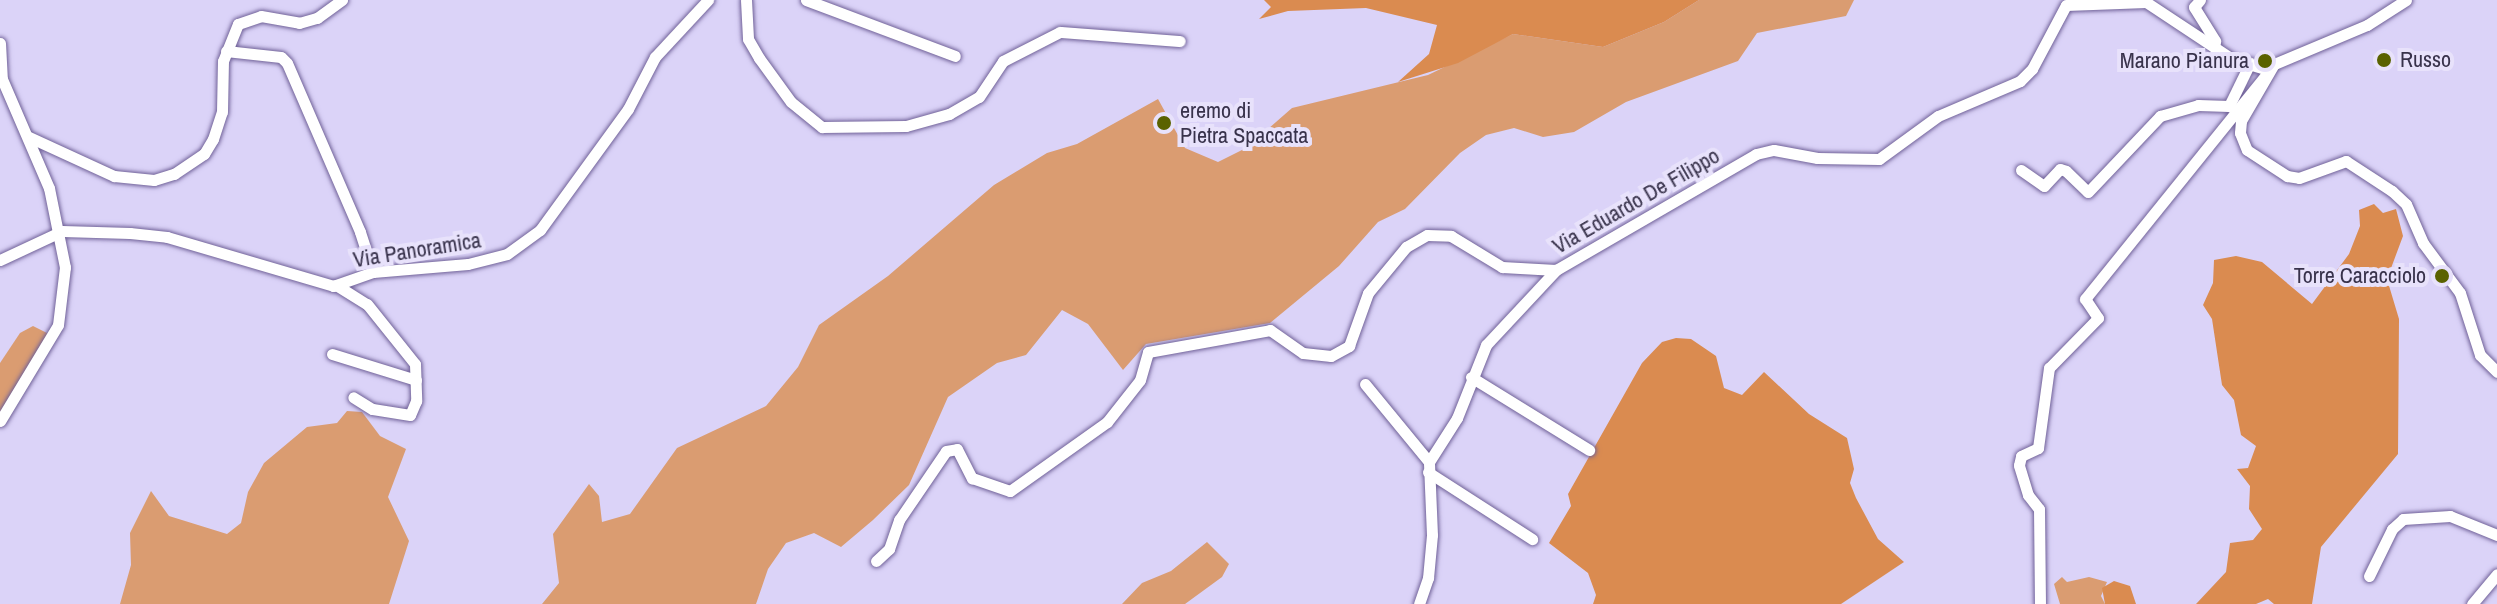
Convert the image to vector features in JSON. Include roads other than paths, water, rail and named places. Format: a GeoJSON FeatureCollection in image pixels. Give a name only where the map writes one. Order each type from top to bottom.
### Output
{"type":"FeatureCollection","features":[{"type":"Feature","properties":{"kind":"street"},"geometry":{"type":"LineString","coordinates":[[29,137],[114,176],[154,180],[174,174],[204,154],[213,139],[222,112],[226,51],[233,31],[247,20],[261,16],[299,23],[317,18],[342,0]]}},
{"type":"Feature","properties":{"kind":"street","name":"Via Panoramica"},"geometry":{"type":"LineString","coordinates":[[62,231],[167,237],[324,286],[373,272],[468,264],[507,254],[540,230],[628,109],[655,57],[708,0]]}},
{"type":"Feature","properties":{"kind":"street"},"geometry":{"type":"LineString","coordinates":[[746,0],[748,39],[759,58],[791,102],[822,127],[906,126],[949,114],[979,97],[1003,61],[1060,32],[1180,41]]}},
{"type":"Feature","properties":{"kind":"street"},"geometry":{"type":"LineString","coordinates":[[806,0],[955,56]]}},
{"type":"Feature","properties":{"kind":"street"},"geometry":{"type":"LineString","coordinates":[[2200,0],[2194,7],[2215,41],[2214,47]]}},
{"type":"Feature","properties":{"kind":"street"},"geometry":{"type":"LineString","coordinates":[[2040,604],[2041,519],[2019,465],[2021,456],[2038,448],[2049,368],[2098,318],[2085,299],[2266,73],[2287,55],[2367,25],[2406,0]]}},
{"type":"Feature","properties":{"kind":"street","name":"Via Eduardo De Filippo"},"geometry":{"type":"LineString","coordinates":[[876,561],[889,549],[899,520],[946,451],[957,449],[972,478],[1010,491],[1115,413],[1140,380],[1148,352],[1270,330],[1303,353],[1331,356],[1349,346],[1368,293],[1406,247],[1427,235],[1451,236],[1502,267],[1556,270],[1756,154],[1774,150],[1817,158],[1879,159],[1938,116],[2020,81],[2032,69],[2066,5],[2146,2],[2214,47],[2266,73]]}},
{"type":"Feature","properties":{"kind":"street"},"geometry":{"type":"LineString","coordinates":[[0,43],[2,79],[14,115],[29,137],[62,231],[64,298],[58,325],[0,421]]}},
{"type":"Feature","properties":{"kind":"street"},"geometry":{"type":"LineString","coordinates":[[226,51],[281,57],[287,63],[373,272]]}},
{"type":"Feature","properties":{"kind":"street"},"geometry":{"type":"LineString","coordinates":[[2021,170],[2044,186],[2060,169],[2088,192],[2160,116],[2198,105],[2229,106],[2250,63]]}},
{"type":"Feature","properties":{"kind":"street"},"geometry":{"type":"LineString","coordinates":[[2266,73],[2241,121],[2247,150],[2299,178],[2346,161],[2392,191],[2406,204],[2423,243],[2460,293],[2480,355],[2497,372]]}},
{"type":"Feature","properties":{"kind":"street"},"geometry":{"type":"LineString","coordinates":[[0,260],[62,231]]}},
{"type":"Feature","properties":{"kind":"street"},"geometry":{"type":"LineString","coordinates":[[1419,604],[1428,578],[1432,535],[1429,467],[1457,418],[1471,377],[1498,328],[1556,270]]}},
{"type":"Feature","properties":{"kind":"street"},"geometry":{"type":"LineString","coordinates":[[336,285],[367,304],[410,353],[416,380],[410,415],[375,410],[353,397]]}},
{"type":"Feature","properties":{"kind":"street"},"geometry":{"type":"LineString","coordinates":[[332,354],[416,380]]}},
{"type":"Feature","properties":{"kind":"street"},"geometry":{"type":"LineString","coordinates":[[1471,377],[1589,450]]}},
{"type":"Feature","properties":{"kind":"street"},"geometry":{"type":"LineString","coordinates":[[1365,384],[1429,467],[1532,539]]}},
{"type":"Feature","properties":{"kind":"street"},"geometry":{"type":"LineString","coordinates":[[2369,576],[2392,529],[2403,519],[2450,516],[2497,535]]}},
{"type":"Feature","properties":{"kind":"street"},"geometry":{"type":"LineString","coordinates":[[2472,604],[2497,574]]}},
{"type":"Feature","properties":{"kind":"place","name":"Russo"},"geometry":{"type":"Point","coordinates":[2384,60]}},
{"type":"Feature","properties":{"kind":"place","name":"Marano Pianura"},"geometry":{"type":"Point","coordinates":[2265,61]}},
{"type":"Feature","properties":{"kind":"place","name":"eremo di Pietra Spaccata"},"geometry":{"type":"Point","coordinates":[1164,123]}},
{"type":"Feature","properties":{"kind":"place","name":"Torre Caracciolo"},"geometry":{"type":"Point","coordinates":[2442,276]}}]}
